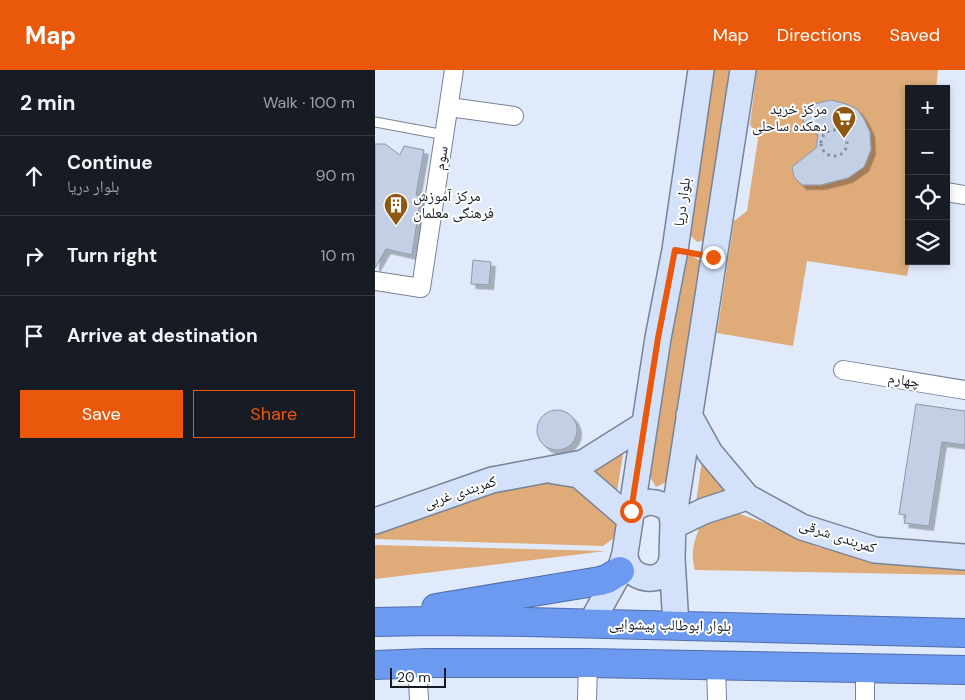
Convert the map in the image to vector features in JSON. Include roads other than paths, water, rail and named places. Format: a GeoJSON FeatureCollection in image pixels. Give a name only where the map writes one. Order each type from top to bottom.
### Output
{"type":"FeatureCollection","features":[{"type":"Feature","properties":{"kind":"highway"},"geometry":{"type":"LineString","coordinates":[[375,618],[600,581],[607,579],[622,562]]}},
{"type":"Feature","properties":{"kind":"highway","name":"بلوار ابوطالب پیشوایی"},"geometry":{"type":"LineString","coordinates":[[375,622],[427,620],[591,623],[965,633]]}},
{"type":"Feature","properties":{"kind":"highway"},"geometry":{"type":"LineString","coordinates":[[375,665],[417,663],[588,663],[965,670]]}},
{"type":"Feature","properties":{"kind":"street","name":"سوم"},"geometry":{"type":"LineString","coordinates":[[375,281],[421,288],[454,70]]}},
{"type":"Feature","properties":{"kind":"street","name":"بلوار دریا"},"geometry":{"type":"LineString","coordinates":[[591,623],[622,562],[658,338],[675,250],[701,70]]}},
{"type":"Feature","properties":{"kind":"street"},"geometry":{"type":"LineString","coordinates":[[676,626],[672,558],[673,524],[743,70]]}},
{"type":"Feature","properties":{"kind":"street"},"geometry":{"type":"LineString","coordinates":[[449,107],[514,116]]}},
{"type":"Feature","properties":{"kind":"street"},"geometry":{"type":"LineString","coordinates":[[950,193],[965,195]]}},
{"type":"Feature","properties":{"kind":"street"},"geometry":{"type":"LineString","coordinates":[[675,250],[713,257]]}},
{"type":"Feature","properties":{"kind":"street","name":"چهارم"},"geometry":{"type":"LineString","coordinates":[[843,370],[965,390]]}},
{"type":"Feature","properties":{"kind":"street"},"geometry":{"type":"LineString","coordinates":[[673,524],[704,511],[747,497],[710,453],[689,415]]}},
{"type":"Feature","properties":{"kind":"street","name":"کمربندی غربی"},"geometry":{"type":"LineString","coordinates":[[375,521],[492,480],[583,463],[645,424]]}},
{"type":"Feature","properties":{"kind":"street"},"geometry":{"type":"LineString","coordinates":[[547,470],[579,475],[631,515],[636,506],[643,503],[659,503],[667,507],[671,512],[673,524]]}},
{"type":"Feature","properties":{"kind":"street","name":"کمربندی شرقی"},"geometry":{"type":"LineString","coordinates":[[747,497],[802,527],[875,550],[965,557]]}},
{"type":"Feature","properties":{"kind":"street"},"geometry":{"type":"LineString","coordinates":[[622,562],[625,560],[628,567],[641,577],[650,578],[665,572],[671,566],[672,558]]}},
{"type":"Feature","properties":{"kind":"street"},"geometry":{"type":"LineString","coordinates":[[417,663],[419,700]]}},
{"type":"Feature","properties":{"kind":"street"},"geometry":{"type":"LineString","coordinates":[[587,700],[588,663]]}},
{"type":"Feature","properties":{"kind":"street"},"geometry":{"type":"LineString","coordinates":[[716,666],[717,700]]}},
{"type":"Feature","properties":{"kind":"street"},"geometry":{"type":"LineString","coordinates":[[865,668],[865,700]]}},
{"type":"Feature","properties":{"kind":"lane"},"geometry":{"type":"LineString","coordinates":[[375,122],[445,135]]}},
{"type":"Feature","properties":{"kind":"place","name":"مرکز خرید دهکده ساحلی"},"geometry":{"type":"Point","coordinates":[844,139]}},
{"type":"Feature","properties":{"kind":"place","name":"مرکز آموزش فرهنگی معلمان"},"geometry":{"type":"Point","coordinates":[396,226]}}]}
